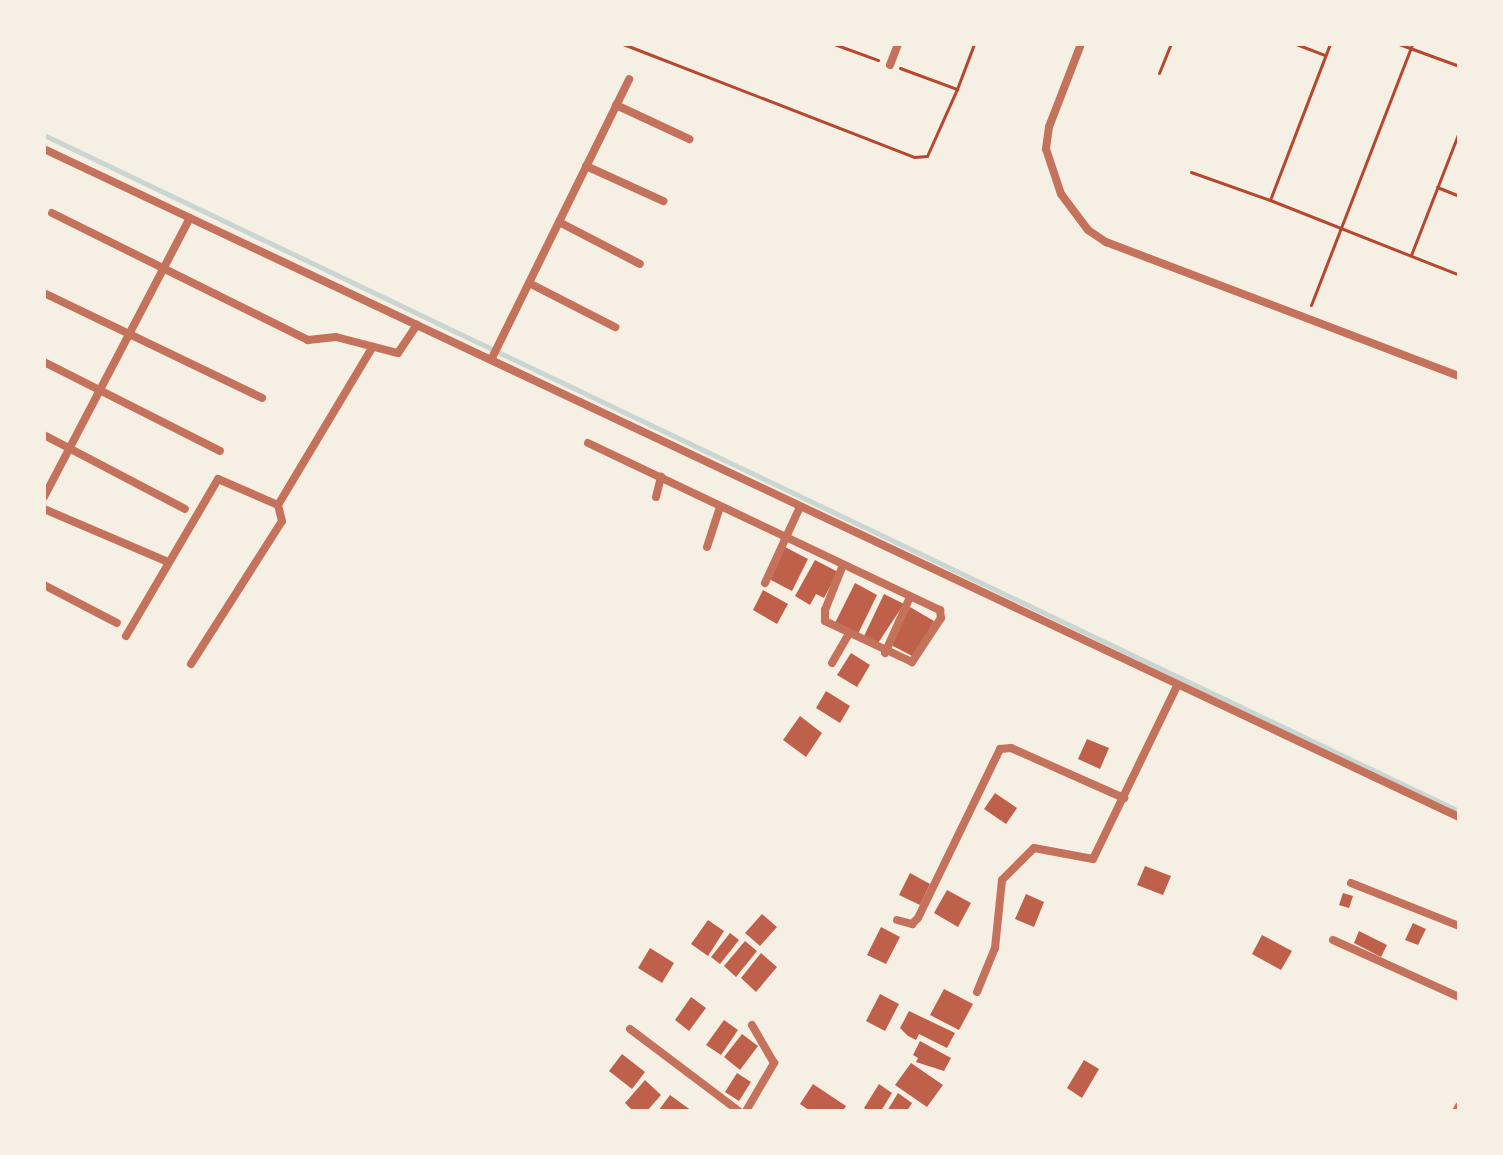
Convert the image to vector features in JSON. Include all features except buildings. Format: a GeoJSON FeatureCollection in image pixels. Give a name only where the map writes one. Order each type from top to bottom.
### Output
{"type":"FeatureCollection","features":[{"type":"Feature","properties":{"kind":"street"},"geometry":{"type":"LineString","coordinates":[[890,65],[898,44]]}},
{"type":"Feature","properties":{"kind":"street"},"geometry":{"type":"LineString","coordinates":[[1081,44],[1049,127],[1046,149],[1074,215],[1106,242],[1459,376]]}},
{"type":"Feature","properties":{"kind":"street"},"geometry":{"type":"LineString","coordinates":[[494,353],[629,79]]}},
{"type":"Feature","properties":{"kind":"street"},"geometry":{"type":"LineString","coordinates":[[616,105],[689,139]]}},
{"type":"Feature","properties":{"kind":"street"},"geometry":{"type":"LineString","coordinates":[[44,149],[417,325],[494,353],[800,507],[1459,817]]}},
{"type":"Feature","properties":{"kind":"street"},"geometry":{"type":"LineString","coordinates":[[586,166],[663,201]]}},
{"type":"Feature","properties":{"kind":"street"},"geometry":{"type":"LineString","coordinates":[[52,213],[308,340],[336,337],[398,353],[417,325]]}},
{"type":"Feature","properties":{"kind":"street"},"geometry":{"type":"LineString","coordinates":[[44,497],[190,218]]}},
{"type":"Feature","properties":{"kind":"street"},"geometry":{"type":"LineString","coordinates":[[559,222],[640,264]]}},
{"type":"Feature","properties":{"kind":"street"},"geometry":{"type":"LineString","coordinates":[[529,283],[615,327]]}},
{"type":"Feature","properties":{"kind":"street"},"geometry":{"type":"LineString","coordinates":[[44,293],[262,398]]}},
{"type":"Feature","properties":{"kind":"street"},"geometry":{"type":"LineString","coordinates":[[191,664],[282,521],[278,505],[372,348]]}},
{"type":"Feature","properties":{"kind":"street"},"geometry":{"type":"LineString","coordinates":[[44,362],[220,451]]}},
{"type":"Feature","properties":{"kind":"street"},"geometry":{"type":"LineString","coordinates":[[44,435],[185,509]]}},
{"type":"Feature","properties":{"kind":"street"},"geometry":{"type":"LineString","coordinates":[[588,443],[940,610],[942,617],[912,662],[885,653],[830,626],[824,616],[843,565]]}},
{"type":"Feature","properties":{"kind":"street"},"geometry":{"type":"LineString","coordinates":[[656,497],[661,477]]}},
{"type":"Feature","properties":{"kind":"street"},"geometry":{"type":"LineString","coordinates":[[126,636],[218,479],[278,505]]}},
{"type":"Feature","properties":{"kind":"street"},"geometry":{"type":"LineString","coordinates":[[707,547],[720,507]]}},
{"type":"Feature","properties":{"kind":"street"},"geometry":{"type":"LineString","coordinates":[[765,583],[800,507]]}},
{"type":"Feature","properties":{"kind":"street"},"geometry":{"type":"LineString","coordinates":[[44,509],[168,562]]}},
{"type":"Feature","properties":{"kind":"street"},"geometry":{"type":"LineString","coordinates":[[44,585],[117,623]]}},
{"type":"Feature","properties":{"kind":"street"},"geometry":{"type":"LineString","coordinates":[[885,653],[910,597]]}},
{"type":"Feature","properties":{"kind":"street"},"geometry":{"type":"LineString","coordinates":[[832,663],[848,635]]}},
{"type":"Feature","properties":{"kind":"street"},"geometry":{"type":"LineString","coordinates":[[977,992],[995,948],[1002,880],[1034,848],[1093,859],[1177,686]]}},
{"type":"Feature","properties":{"kind":"street"},"geometry":{"type":"LineString","coordinates":[[897,920],[912,924],[918,918],[1000,749],[1011,748],[1124,798]]}},
{"type":"Feature","properties":{"kind":"street"},"geometry":{"type":"LineString","coordinates":[[1351,883],[1459,926]]}},
{"type":"Feature","properties":{"kind":"street"},"geometry":{"type":"LineString","coordinates":[[1333,940],[1459,997]]}},
{"type":"Feature","properties":{"kind":"street"},"geometry":{"type":"LineString","coordinates":[[746,1111],[774,1063],[752,1025]]}},
{"type":"Feature","properties":{"kind":"street"},"geometry":{"type":"LineString","coordinates":[[630,1029],[739,1111]]}},
{"type":"Feature","properties":{"kind":"path"},"geometry":{"type":"LineString","coordinates":[[623,44],[914,157],[927,156],[974,44]]}},
{"type":"Feature","properties":{"kind":"path"},"geometry":{"type":"LineString","coordinates":[[834,44],[957,89]]}},
{"type":"Feature","properties":{"kind":"path"},"geometry":{"type":"LineString","coordinates":[[1159,73],[1171,44]]}},
{"type":"Feature","properties":{"kind":"path"},"geometry":{"type":"LineString","coordinates":[[1296,44],[1325,55]]}},
{"type":"Feature","properties":{"kind":"path"},"geometry":{"type":"LineString","coordinates":[[1270,200],[1330,44]]}},
{"type":"Feature","properties":{"kind":"path"},"geometry":{"type":"LineString","coordinates":[[1399,44],[1412,46],[1459,66]]}},
{"type":"Feature","properties":{"kind":"path"},"geometry":{"type":"LineString","coordinates":[[1306,318],[1412,46]]}},
{"type":"Feature","properties":{"kind":"path"},"geometry":{"type":"LineString","coordinates":[[1411,256],[1459,132]]}},
{"type":"Feature","properties":{"kind":"path"},"geometry":{"type":"LineString","coordinates":[[1191,172],[1459,275]]}},
{"type":"Feature","properties":{"kind":"path"},"geometry":{"type":"LineString","coordinates":[[1437,187],[1459,196]]}},
{"type":"Feature","properties":{"kind":"waterway"},"geometry":{"type":"LineString","coordinates":[[44,135],[1459,811]]}}]}
